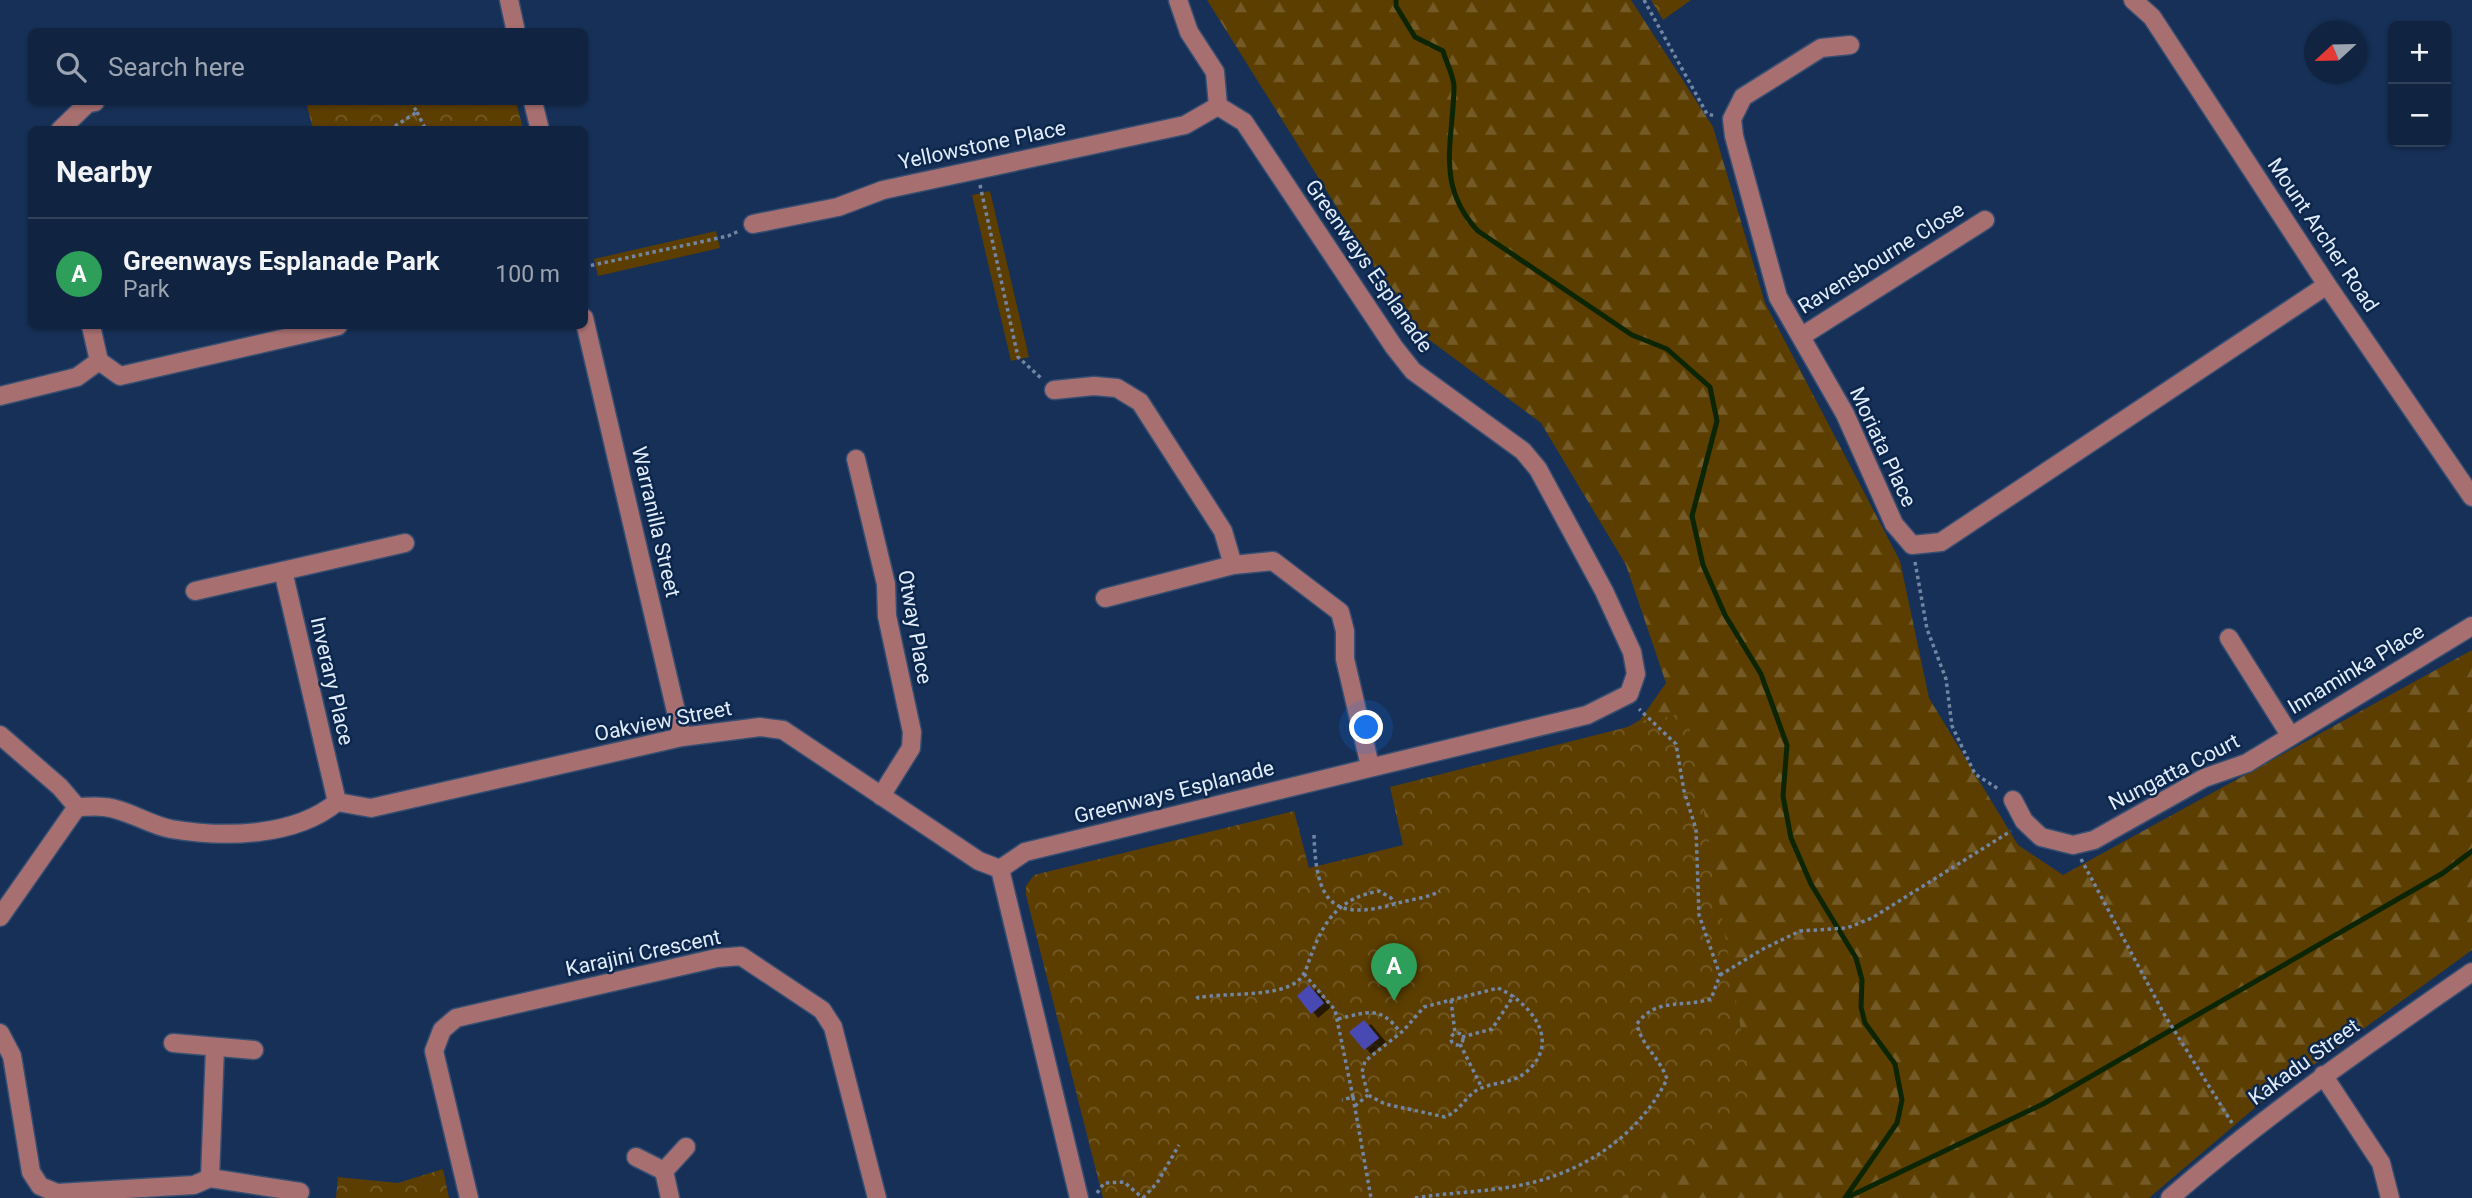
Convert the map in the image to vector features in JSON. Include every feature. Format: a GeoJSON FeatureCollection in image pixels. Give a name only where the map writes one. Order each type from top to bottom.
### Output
{"type":"FeatureCollection","features":[{"type":"Feature","properties":{"kind":"street"},"geometry":{"type":"LineString","coordinates":[[509,0],[515,28]]}},
{"type":"Feature","properties":{"kind":"street"},"geometry":{"type":"LineString","coordinates":[[1178,0],[1189,32],[1215,72],[1218,106]]}},
{"type":"Feature","properties":{"kind":"street","name":"Mount Archer Road"},"geometry":{"type":"LineString","coordinates":[[2133,0],[2152,17],[2327,285],[2472,497]]}},
{"type":"Feature","properties":{"kind":"street"},"geometry":{"type":"LineString","coordinates":[[1732,119],[1743,97],[1821,48],[1850,44]]}},
{"type":"Feature","properties":{"kind":"street"},"geometry":{"type":"LineString","coordinates":[[64,126],[86,105]]}},
{"type":"Feature","properties":{"kind":"street"},"geometry":{"type":"LineString","coordinates":[[534,105],[539,126]]}},
{"type":"Feature","properties":{"kind":"street","name":"Yellowstone Place"},"geometry":{"type":"LineString","coordinates":[[753,224],[838,207],[883,190],[1185,125],[1218,106]]}},
{"type":"Feature","properties":{"kind":"street","name":"Greenways Esplanade"},"geometry":{"type":"LineString","coordinates":[[1000,869],[1025,852],[1587,715],[1629,694],[1636,674],[1632,652],[1604,591],[1538,469],[1523,451],[1413,371],[1371,314],[1244,122],[1218,106]]}},
{"type":"Feature","properties":{"kind":"street","name":"Moriata Place"},"geometry":{"type":"LineString","coordinates":[[1732,119],[1734,136],[1778,297],[1845,414],[1894,524],[1912,545]]}},
{"type":"Feature","properties":{"kind":"street","name":"Ravensbourne Close"},"geometry":{"type":"LineString","coordinates":[[1802,336],[1985,220]]}},
{"type":"Feature","properties":{"kind":"street"},"geometry":{"type":"LineString","coordinates":[[1912,545],[1941,542],[2327,285]]}},
{"type":"Feature","properties":{"kind":"street"},"geometry":{"type":"LineString","coordinates":[[92,329],[99,361],[120,376],[325,329]]}},
{"type":"Feature","properties":{"kind":"street","name":"Warranilla Street"},"geometry":{"type":"LineString","coordinates":[[587,329],[682,737]]}},
{"type":"Feature","properties":{"kind":"street"},"geometry":{"type":"LineString","coordinates":[[0,396],[77,377],[99,361]]}},
{"type":"Feature","properties":{"kind":"street"},"geometry":{"type":"LineString","coordinates":[[1054,390],[1094,386],[1117,388],[1140,402],[1223,531],[1233,565]]}},
{"type":"Feature","properties":{"kind":"street","name":"Otway Place"},"geometry":{"type":"LineString","coordinates":[[856,459],[886,584],[887,616],[912,732],[911,748],[881,796]]}},
{"type":"Feature","properties":{"kind":"street"},"geometry":{"type":"LineString","coordinates":[[195,591],[405,543]]}},
{"type":"Feature","properties":{"kind":"street"},"geometry":{"type":"LineString","coordinates":[[1105,598],[1233,565],[1273,561],[1339,612],[1345,631],[1345,659],[1370,766]]}},
{"type":"Feature","properties":{"kind":"street","name":"Inverary Place"},"geometry":{"type":"LineString","coordinates":[[283,571],[337,802]]}},
{"type":"Feature","properties":{"kind":"street","name":"Innaminka Place"},"geometry":{"type":"LineString","coordinates":[[2229,638],[2290,735],[2472,626]]}},
{"type":"Feature","properties":{"kind":"street","name":"Oakview Street"},"geometry":{"type":"LineString","coordinates":[[337,802],[370,808],[682,737],[760,727],[783,730],[979,861],[1000,869]]}},
{"type":"Feature","properties":{"kind":"street"},"geometry":{"type":"LineString","coordinates":[[0,735],[60,787],[77,807],[106,807],[169,829],[215,834],[257,831],[320,817],[337,802]]}},
{"type":"Feature","properties":{"kind":"street","name":"Nungatta Court"},"geometry":{"type":"LineString","coordinates":[[2073,845],[2094,840],[2204,778],[2247,763],[2290,735]]}},
{"type":"Feature","properties":{"kind":"street"},"geometry":{"type":"LineString","coordinates":[[2013,800],[2024,821],[2041,837],[2073,845]]}},
{"type":"Feature","properties":{"kind":"street"},"geometry":{"type":"LineString","coordinates":[[0,917],[77,807]]}},
{"type":"Feature","properties":{"kind":"street"},"geometry":{"type":"LineString","coordinates":[[1000,869],[1079,1198]]}},
{"type":"Feature","properties":{"kind":"street","name":"Karajini Crescent"},"geometry":{"type":"LineString","coordinates":[[469,1198],[435,1051],[442,1030],[456,1018],[717,958],[741,956],[822,1010],[833,1027],[877,1198]]}},
{"type":"Feature","properties":{"kind":"street","name":"Kakadu Street"},"geometry":{"type":"LineString","coordinates":[[2170,1198],[2241,1136],[2323,1075],[2472,972]]}},
{"type":"Feature","properties":{"kind":"street"},"geometry":{"type":"LineString","coordinates":[[0,1032],[12,1056],[31,1172],[40,1185],[57,1194],[194,1185],[210,1178],[300,1192]]}},
{"type":"Feature","properties":{"kind":"street"},"geometry":{"type":"LineString","coordinates":[[173,1043],[254,1050]]}},
{"type":"Feature","properties":{"kind":"street"},"geometry":{"type":"LineString","coordinates":[[210,1178],[215,1047]]}},
{"type":"Feature","properties":{"kind":"street"},"geometry":{"type":"LineString","coordinates":[[2323,1075],[2381,1163],[2390,1198]]}},
{"type":"Feature","properties":{"kind":"street"},"geometry":{"type":"LineString","coordinates":[[664,1171],[686,1147]]}},
{"type":"Feature","properties":{"kind":"street"},"geometry":{"type":"LineString","coordinates":[[636,1157],[664,1171]]}},
{"type":"Feature","properties":{"kind":"street"},"geometry":{"type":"LineString","coordinates":[[664,1171],[670,1198]]}},
{"type":"Feature","properties":{"kind":"path"},"geometry":{"type":"LineString","coordinates":[[1644,0],[1707,114],[1732,119]]}},
{"type":"Feature","properties":{"kind":"path"},"geometry":{"type":"LineString","coordinates":[[413,105],[424,126]]}},
{"type":"Feature","properties":{"kind":"path"},"geometry":{"type":"LineString","coordinates":[[395,126],[417,112]]}},
{"type":"Feature","properties":{"kind":"path"},"geometry":{"type":"LineString","coordinates":[[979,170],[981,194],[1018,357],[1054,390]]}},
{"type":"Feature","properties":{"kind":"path"},"geometry":{"type":"LineString","coordinates":[[588,266],[729,236],[753,224]]}},
{"type":"Feature","properties":{"kind":"path"},"geometry":{"type":"LineString","coordinates":[[1912,545],[1927,629],[1945,679],[1952,726],[1975,774],[2013,800]]}},
{"type":"Feature","properties":{"kind":"path"},"geometry":{"type":"LineString","coordinates":[[1629,694],[1637,707],[1676,744],[1684,791],[1696,829],[1699,915],[1720,975]]}},
{"type":"Feature","properties":{"kind":"path"},"geometry":{"type":"LineString","coordinates":[[1415,1198],[1525,1185],[1549,1178],[1618,1143],[1644,1117],[1667,1079],[1663,1067],[1639,1035],[1637,1024],[1644,1014],[1674,1002],[1699,1003],[1711,999],[1720,975],[1785,937],[1800,931],[1847,928],[1894,905],[2024,821]]}},
{"type":"Feature","properties":{"kind":"path"},"geometry":{"type":"LineString","coordinates":[[1314,835],[1317,874],[1330,899],[1340,909],[1364,911],[1440,891]]}},
{"type":"Feature","properties":{"kind":"path"},"geometry":{"type":"LineString","coordinates":[[2073,845],[2164,1014],[2241,1136]]}},
{"type":"Feature","properties":{"kind":"path"},"geometry":{"type":"LineString","coordinates":[[1198,996],[1243,994],[1290,986],[1304,975],[1326,923],[1357,895],[1379,891],[1391,898],[1395,904]]}},
{"type":"Feature","properties":{"kind":"path"},"geometry":{"type":"LineString","coordinates":[[1304,975],[1328,998],[1338,1019],[1371,1198]]}},
{"type":"Feature","properties":{"kind":"path"},"geometry":{"type":"LineString","coordinates":[[1498,988],[1514,995],[1537,1020],[1542,1033],[1538,1057],[1526,1072],[1511,1081],[1482,1088],[1451,1114],[1440,1116],[1393,1106],[1368,1095],[1363,1072],[1366,1061],[1400,1033],[1424,1007],[1498,988]]}},
{"type":"Feature","properties":{"kind":"path"},"geometry":{"type":"LineString","coordinates":[[1455,1033],[1462,1037],[1492,1029],[1514,995]]}},
{"type":"Feature","properties":{"kind":"path"},"geometry":{"type":"LineString","coordinates":[[1451,1000],[1455,1033],[1451,1042],[1460,1044]]}},
{"type":"Feature","properties":{"kind":"path"},"geometry":{"type":"LineString","coordinates":[[1338,1019],[1377,1012],[1390,1019],[1400,1033]]}},
{"type":"Feature","properties":{"kind":"path"},"geometry":{"type":"LineString","coordinates":[[1462,1037],[1460,1044],[1482,1088]]}},
{"type":"Feature","properties":{"kind":"path"},"geometry":{"type":"LineString","coordinates":[[1355,1106],[1368,1095]]}},
{"type":"Feature","properties":{"kind":"path"},"geometry":{"type":"LineString","coordinates":[[1342,1100],[1353,1097]]}},
{"type":"Feature","properties":{"kind":"path"},"geometry":{"type":"LineString","coordinates":[[1094,1198],[1104,1183],[1112,1181],[1125,1182],[1143,1198],[1157,1183],[1179,1145]]}},
{"type":"Feature","properties":{"kind":"green space"},"geometry":{"type":"Polygon","coordinates":[[[1207,0],[1631,0],[1713,127],[1765,303],[1900,561],[1929,698],[2018,845],[2063,875],[2472,650],[2472,950],[2257,1106],[2149,1198],[1472,1198],[1604,741],[1640,720],[1666,683],[1626,565],[1541,423],[1412,327],[1207,0]]]}},
{"type":"Feature","properties":{"kind":"green space"},"geometry":{"type":"Polygon","coordinates":[[[1651,0],[1691,0],[1663,20],[1651,0]]]}},
{"type":"Feature","properties":{"kind":"green space"},"geometry":{"type":"Polygon","coordinates":[[[307,105],[517,105],[522,126],[312,126],[307,105]]]}},
{"type":"Feature","properties":{"kind":"green space"},"geometry":{"type":"Polygon","coordinates":[[[990,191],[1029,357],[1011,361],[972,195],[990,191]]]}},
{"type":"Feature","properties":{"kind":"green space"},"geometry":{"type":"Polygon","coordinates":[[[716,231],[720,248],[598,276],[594,259],[716,231]]]}},
{"type":"Feature","properties":{"kind":"green space"},"geometry":{"type":"Polygon","coordinates":[[[1687,712],[1754,1106],[1665,1184],[1613,1198],[1103,1198],[1026,895],[1026,886],[1034,875],[1294,811],[1309,868],[1403,845],[1390,787],[1687,712]]]}},
{"type":"Feature","properties":{"kind":"green space"},"geometry":{"type":"Polygon","coordinates":[[[443,1169],[449,1198],[336,1198],[338,1177],[398,1183],[443,1169]]]}},
{"type":"Feature","properties":{"kind":"building"},"geometry":{"type":"Polygon","coordinates":[[[1309,985],[1324,1003],[1311,1014],[1297,996],[1309,985]]]}},
{"type":"Feature","properties":{"kind":"building"},"geometry":{"type":"Polygon","coordinates":[[[1364,1020],[1379,1038],[1364,1050],[1349,1032],[1364,1020]]]}},
{"type":"Feature","properties":{"kind":"waterway"},"geometry":{"type":"LineString","coordinates":[[1396,0],[1396,6],[1415,37],[1443,51],[1454,87],[1450,145],[1451,180],[1456,197],[1478,231],[1632,335],[1667,349],[1710,387],[1717,421],[1692,516],[1703,565],[1725,615],[1761,674],[1787,745],[1783,796],[1791,838],[1811,884],[1856,958],[1862,980],[1861,1007],[1865,1023],[1895,1064],[1902,1100],[1897,1123],[1845,1198]]}},
{"type":"Feature","properties":{"kind":"waterway"},"geometry":{"type":"LineString","coordinates":[[1846,1198],[2043,1104],[2443,873],[2472,851]]}},
{"type":"Feature","properties":{"kind":"place","name":"Greenways Esplanade Park"},"geometry":{"type":"Point","coordinates":[1394,1001]}}]}
